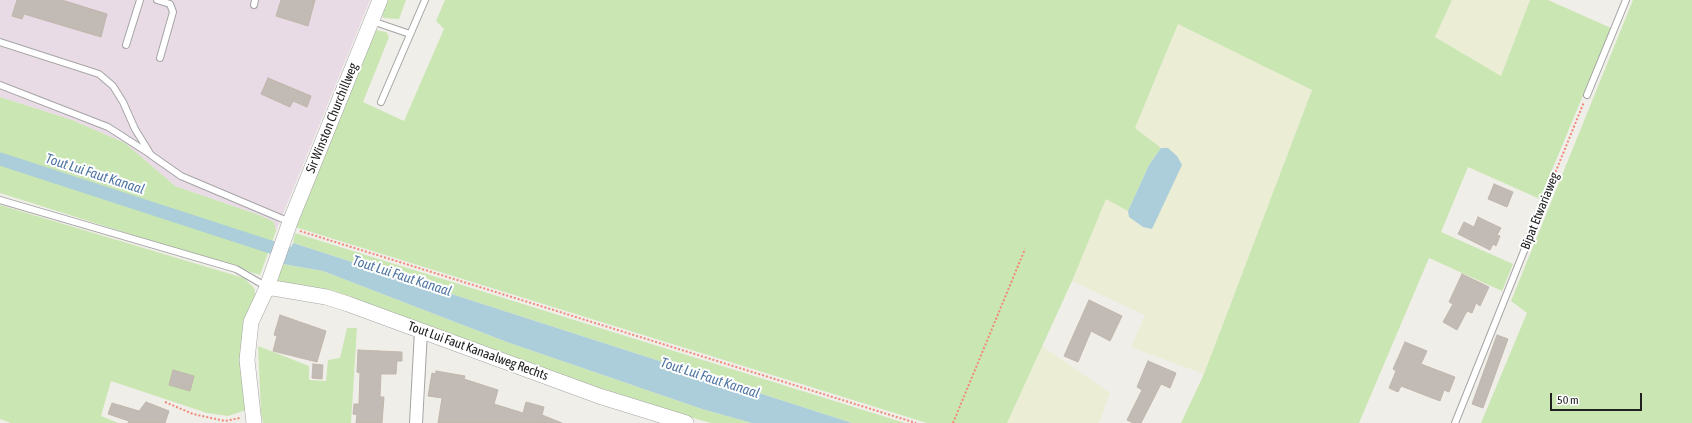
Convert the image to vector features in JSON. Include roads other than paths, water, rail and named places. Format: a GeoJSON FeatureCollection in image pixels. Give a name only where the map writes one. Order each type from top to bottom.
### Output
{"type":"FeatureCollection","features":[{"type":"Feature","properties":{"kind":"street","name":"Sir Winston Churchillweg"},"geometry":{"type":"LineString","coordinates":[[269,282],[288,228],[380,0]]}},
{"type":"Feature","properties":{"kind":"street","name":"Tout Lui Faut Kanaalweg Rechts"},"geometry":{"type":"LineString","coordinates":[[269,282],[326,297],[663,420],[686,423]]}},
{"type":"Feature","properties":{"kind":"street"},"geometry":{"type":"LineString","coordinates":[[254,419],[247,360],[251,322],[269,282]]}},
{"type":"Feature","properties":{"kind":"street"},"geometry":{"type":"LineString","coordinates":[[416,423],[422,331]]}},
{"type":"Feature","properties":{"kind":"lane"},"geometry":{"type":"LineString","coordinates":[[126,45],[140,0]]}},
{"type":"Feature","properties":{"kind":"lane"},"geometry":{"type":"LineString","coordinates":[[157,0],[170,4],[173,12],[160,58]]}},
{"type":"Feature","properties":{"kind":"lane"},"geometry":{"type":"LineString","coordinates":[[381,102],[425,0]]}},
{"type":"Feature","properties":{"kind":"lane"},"geometry":{"type":"LineString","coordinates":[[1587,96],[1626,0]]}},
{"type":"Feature","properties":{"kind":"lane"},"geometry":{"type":"LineString","coordinates":[[372,20],[410,34]]}},
{"type":"Feature","properties":{"kind":"lane"},"geometry":{"type":"LineString","coordinates":[[0,42],[99,74],[113,86],[123,102],[135,129],[151,155]]}},
{"type":"Feature","properties":{"kind":"lane"},"geometry":{"type":"LineString","coordinates":[[0,85],[108,127],[181,176],[288,228]]}},
{"type":"Feature","properties":{"kind":"lane"},"geometry":{"type":"LineString","coordinates":[[0,200],[236,269],[269,282]]}},
{"type":"Feature","properties":{"kind":"lane","name":"Bipat Etwariaweg"},"geometry":{"type":"LineString","coordinates":[[1455,423],[1542,206]]}},
{"type":"Feature","properties":{"kind":"water"},"geometry":{"type":"Polygon","coordinates":[[[1161,148],[1168,148],[1177,156],[1182,165],[1152,229],[1143,227],[1129,217],[1128,211],[1149,165],[1161,148]]]}},
{"type":"Feature","properties":{"kind":"water"},"geometry":{"type":"Polygon","coordinates":[[[293,243],[852,423],[752,423],[702,409],[507,342],[323,271],[283,264],[293,243]]]}},
{"type":"Feature","properties":{"kind":"waterway","name":"Tout Lui Faut Kanaal"},"geometry":{"type":"LineString","coordinates":[[0,159],[289,253]]}}]}
